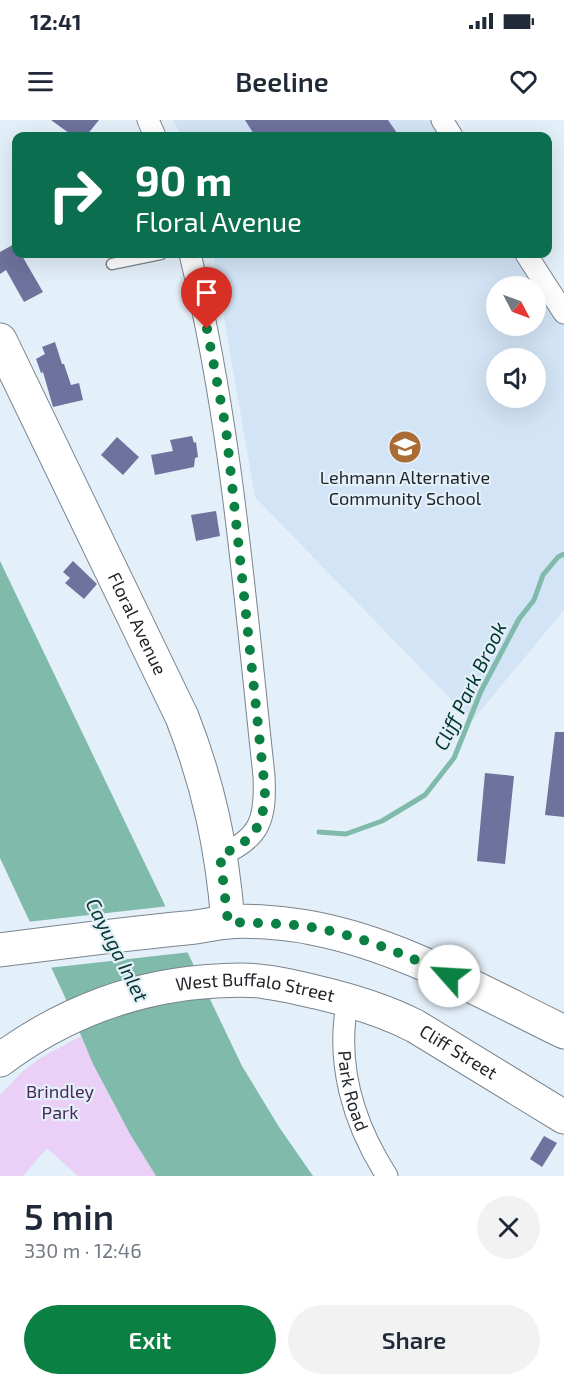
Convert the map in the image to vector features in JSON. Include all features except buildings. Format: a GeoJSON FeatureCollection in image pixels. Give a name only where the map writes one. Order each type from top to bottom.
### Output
{"type":"FeatureCollection","features":[{"type":"Feature","properties":{"kind":"main road","name":"Floral Avenue"},"geometry":{"type":"LineString","coordinates":[[0,340],[182,717],[208,791],[220,855],[228,922]]}},
{"type":"Feature","properties":{"kind":"main road"},"geometry":{"type":"LineString","coordinates":[[12,948],[228,922],[289,924],[356,938],[417,960],[564,1032]]}},
{"type":"Feature","properties":{"kind":"main road","name":"West Buffalo Street"},"geometry":{"type":"LineString","coordinates":[[0,1060],[18,1046],[81,1012],[151,988],[187,982],[265,981],[348,999]]}},
{"type":"Feature","properties":{"kind":"main road","name":"Cliff Street"},"geometry":{"type":"LineString","coordinates":[[348,999],[415,1026],[564,1118]]}},
{"type":"Feature","properties":{"kind":"street"},"geometry":{"type":"LineString","coordinates":[[191,258],[226,429],[264,776],[264,803],[259,825],[248,840],[238,848],[220,855]]}},
{"type":"Feature","properties":{"kind":"street"},"geometry":{"type":"LineString","coordinates":[[529,258],[564,313]]}},
{"type":"Feature","properties":{"kind":"street","name":"Park Road"},"geometry":{"type":"LineString","coordinates":[[348,999],[344,1019],[344,1061],[349,1091],[365,1137],[387,1176]]}},
{"type":"Feature","properties":{"kind":"lane"},"geometry":{"type":"LineString","coordinates":[[112,264],[141,258]]}},
{"type":"Feature","properties":{"kind":"shaded area"},"geometry":{"type":"Polygon","coordinates":[[[173,120],[434,120],[442,132],[180,132],[173,120]]]}},
{"type":"Feature","properties":{"kind":"shaded area","name":"Lehmann Alternative Community School"},"geometry":{"type":"Polygon","coordinates":[[[214,258],[522,258],[533,276],[486,276],[486,336],[546,336],[546,297],[564,325],[564,610],[472,721],[255,497],[214,258]]]}},
{"type":"Feature","properties":{"kind":"green space","name":"Brindley Park"},"geometry":{"type":"Polygon","coordinates":[[[81,1036],[116,1107],[156,1176],[78,1176],[47,1148],[23,1176],[0,1176],[0,1095],[22,1072],[39,1059],[81,1036]]]}},
{"type":"Feature","properties":{"kind":"water","name":"Cayuga Inlet"},"geometry":{"type":"Polygon","coordinates":[[[0,561],[242,1066],[279,1127],[313,1176],[156,1176],[130,1134],[93,1064],[64,995],[0,858],[0,561]]]}},
{"type":"Feature","properties":{"kind":"pier"},"geometry":{"type":"Polygon","coordinates":[[[169,906],[191,952],[48,968],[27,922],[169,906]]]}},
{"type":"Feature","properties":{"kind":"waterway","name":"Cliff Park Brook"},"geometry":{"type":"LineString","coordinates":[[319,832],[346,834],[382,821],[425,795],[454,758],[481,691],[519,619],[534,600],[543,575],[558,557],[564,554]]}},
{"type":"Feature","properties":{"kind":"place","name":"Lehmann Alternative Community School"},"geometry":{"type":"Point","coordinates":[405,447]}},
{"type":"Feature","properties":{"kind":"route"},"geometry":{"type":"LineString","coordinates":[[207,329],[226,429],[265,790],[262,814],[254,834],[238,848],[220,855],[228,922],[289,924],[356,938],[417,960],[449,976]]}}]}
